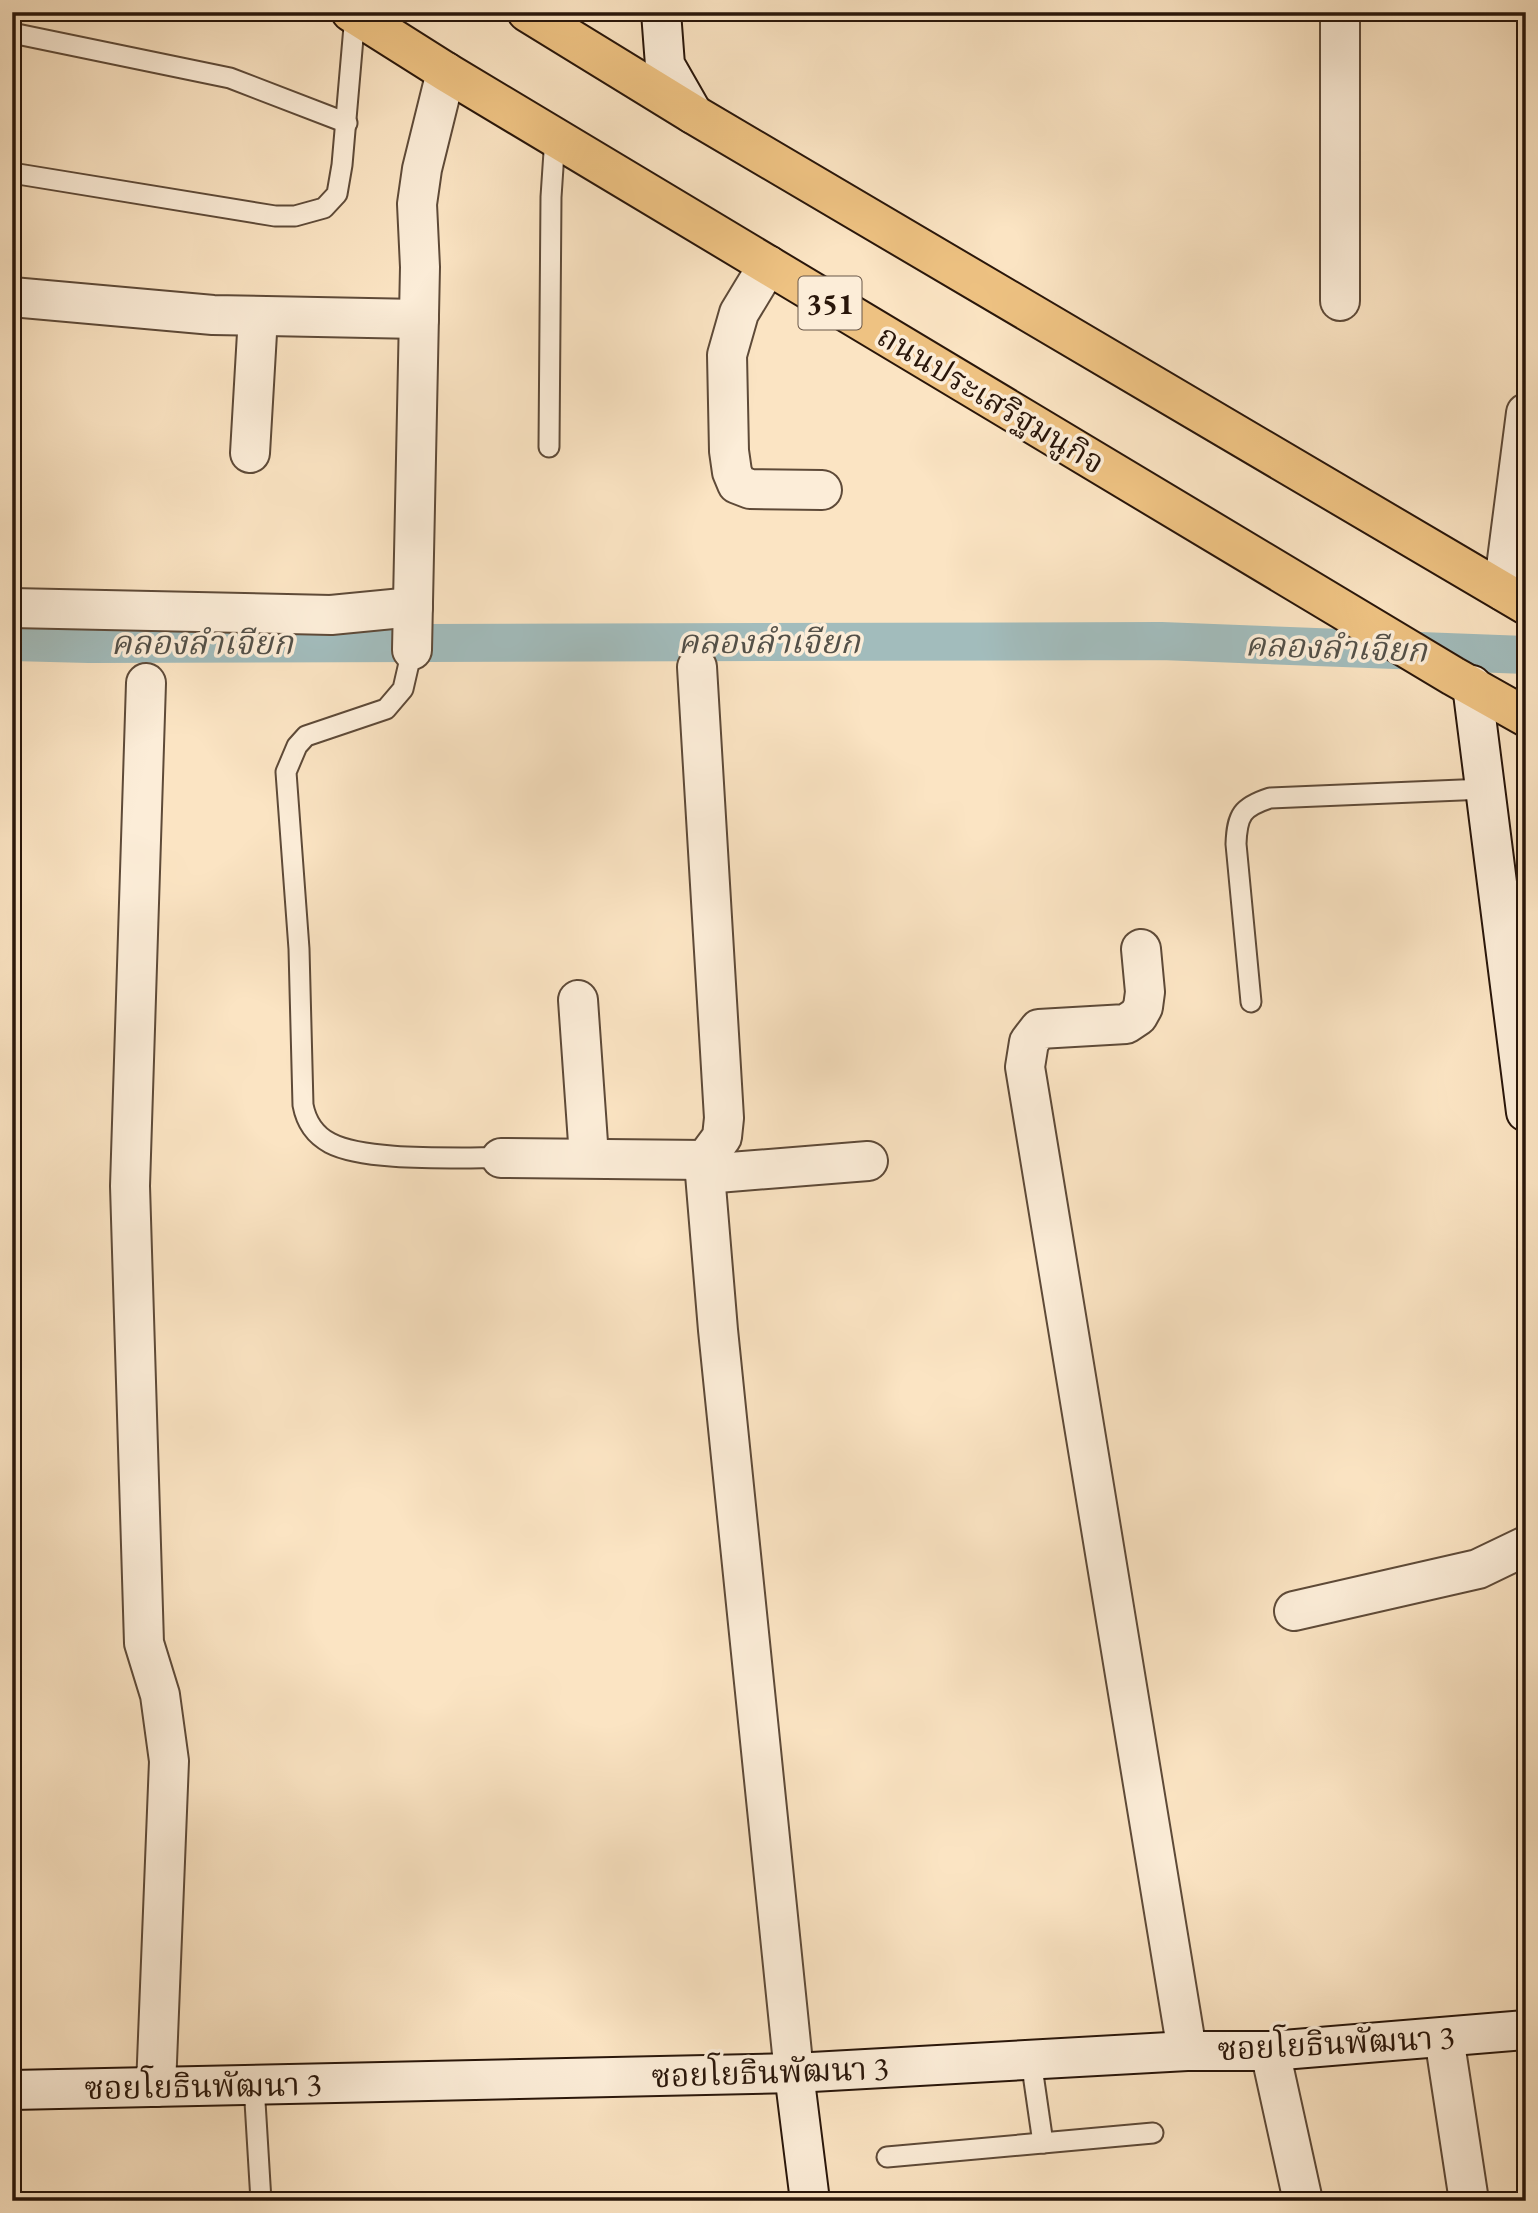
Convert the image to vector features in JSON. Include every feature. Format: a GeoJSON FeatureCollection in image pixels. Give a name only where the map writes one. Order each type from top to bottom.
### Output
{"type":"FeatureCollection","features":[{"type":"Feature","properties":{"kind":"main road"},"geometry":{"type":"LineString","coordinates":[[527,12],[693,114],[1514,598]]}},
{"type":"Feature","properties":{"kind":"main road","name":"ถนนประเสริฐมนูกิจ"},"geometry":{"type":"LineString","coordinates":[[353,13],[446,72],[1526,717]]}},
{"type":"Feature","properties":{"kind":"street"},"geometry":{"type":"LineString","coordinates":[[661,12],[665,65],[693,114]]}},
{"type":"Feature","properties":{"kind":"street"},"geometry":{"type":"LineString","coordinates":[[1340,12],[1340,301]]}},
{"type":"Feature","properties":{"kind":"street"},"geometry":{"type":"LineString","coordinates":[[12,608],[331,615],[413,624],[420,267],[417,205],[422,169],[446,72]]}},
{"type":"Feature","properties":{"kind":"street"},"geometry":{"type":"LineString","coordinates":[[768,265],[739,313],[727,355],[729,451],[732,472],[737,484],[750,489],[822,490]]}},
{"type":"Feature","properties":{"kind":"street"},"geometry":{"type":"LineString","coordinates":[[12,297],[214,315],[419,320]]}},
{"type":"Feature","properties":{"kind":"street"},"geometry":{"type":"LineString","coordinates":[[250,453],[258,316]]}},
{"type":"Feature","properties":{"kind":"street"},"geometry":{"type":"LineString","coordinates":[[1514,598],[1526,413]]}},
{"type":"Feature","properties":{"kind":"street"},"geometry":{"type":"LineString","coordinates":[[697,667],[724,1118],[722,1137],[705,1167],[718,1330],[794,2073],[810,2201]]}},
{"type":"Feature","properties":{"kind":"street"},"geometry":{"type":"LineString","coordinates":[[1462,681],[1485,789],[1526,1112]]}},
{"type":"Feature","properties":{"kind":"street"},"geometry":{"type":"LineString","coordinates":[[146,683],[130,1186],[144,1643],[160,1695],[169,1761],[156,2087]]}},
{"type":"Feature","properties":{"kind":"street"},"geometry":{"type":"LineString","coordinates":[[1141,949],[1145,992],[1143,1007],[1138,1016],[1126,1024],[1039,1029],[1029,1042],[1025,1067],[1187,2051]]}},
{"type":"Feature","properties":{"kind":"street"},"geometry":{"type":"LineString","coordinates":[[578,1000],[589,1157]]}},
{"type":"Feature","properties":{"kind":"street"},"geometry":{"type":"LineString","coordinates":[[501,1158],[589,1157],[705,1167],[868,1161]]}},
{"type":"Feature","properties":{"kind":"street"},"geometry":{"type":"LineString","coordinates":[[1294,1611],[1478,1569],[1526,1546]]}},
{"type":"Feature","properties":{"kind":"street","name":"ซอยโยธินพัฒนา 3"},"geometry":{"type":"LineString","coordinates":[[12,2090],[794,2073],[1187,2051],[1269,2051],[1526,2030]]}},
{"type":"Feature","properties":{"kind":"street"},"geometry":{"type":"LineString","coordinates":[[1444,2037],[1469,2201]]}},
{"type":"Feature","properties":{"kind":"street"},"geometry":{"type":"LineString","coordinates":[[1269,2051],[1303,2201]]}},
{"type":"Feature","properties":{"kind":"lane"},"geometry":{"type":"LineString","coordinates":[[12,173],[275,216],[295,216],[324,208],[337,194],[342,165],[353,13]]}},
{"type":"Feature","properties":{"kind":"lane"},"geometry":{"type":"LineString","coordinates":[[12,33],[230,78],[347,123]]}},
{"type":"Feature","properties":{"kind":"lane"},"geometry":{"type":"LineString","coordinates":[[549,447],[551,184],[555,137]]}},
{"type":"Feature","properties":{"kind":"lane"},"geometry":{"type":"LineString","coordinates":[[413,624],[402,689],[386,709],[306,736],[297,746],[286,772],[299,949],[303,1105],[306,1120],[318,1134],[341,1147],[368,1154],[501,1158]]}},
{"type":"Feature","properties":{"kind":"lane"},"geometry":{"type":"LineString","coordinates":[[1251,1002],[1236,844],[1237,824],[1245,810],[1254,803],[1270,798],[1485,789]]}},
{"type":"Feature","properties":{"kind":"lane"},"geometry":{"type":"LineString","coordinates":[[1031,2060],[1043,2143]]}},
{"type":"Feature","properties":{"kind":"lane"},"geometry":{"type":"LineString","coordinates":[[254,2085],[261,2201]]}},
{"type":"Feature","properties":{"kind":"lane"},"geometry":{"type":"LineString","coordinates":[[887,2157],[1153,2133]]}},
{"type":"Feature","properties":{"kind":"waterway","name":"คลองลำเจียก"},"geometry":{"type":"LineString","coordinates":[[12,642],[1161,641],[1526,655]]}}]}
